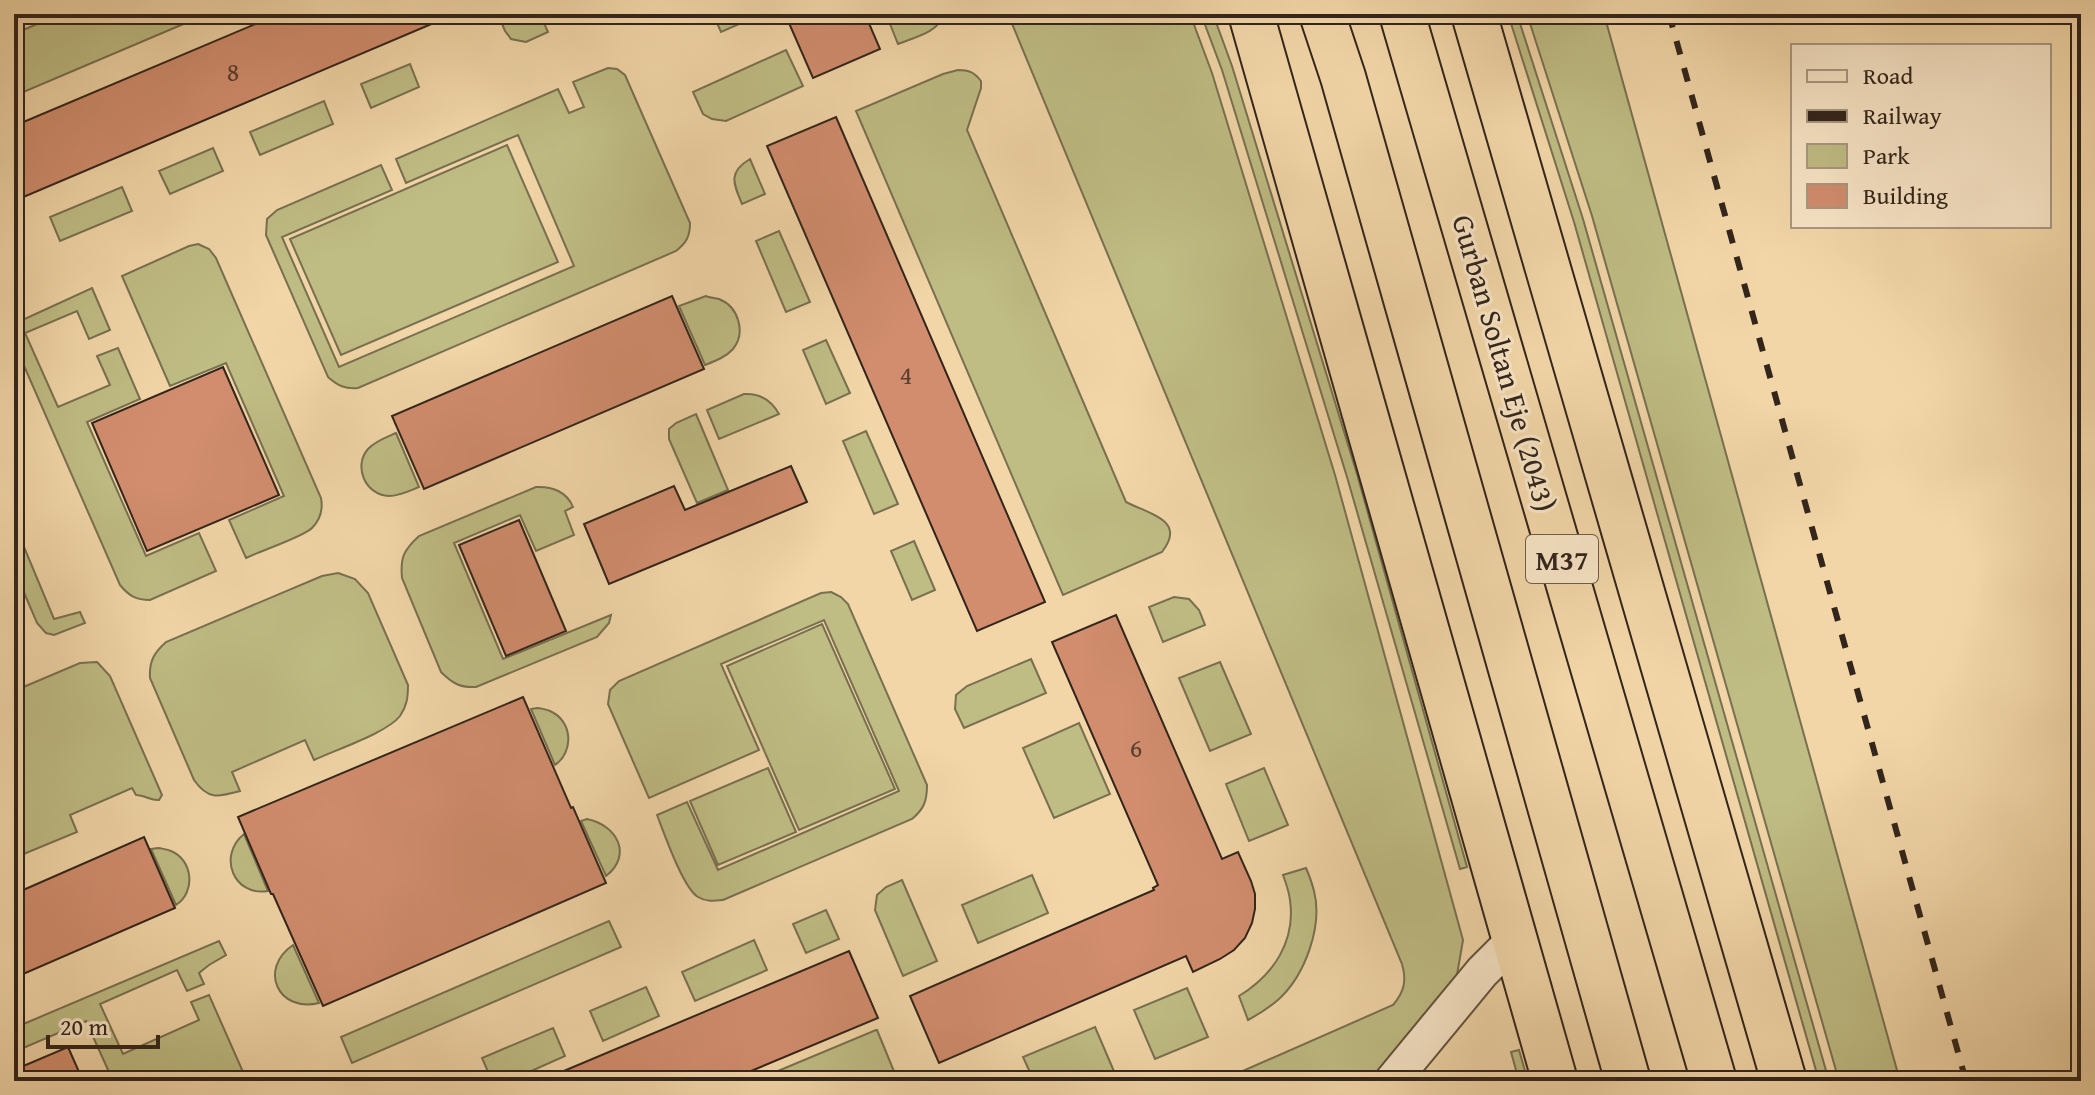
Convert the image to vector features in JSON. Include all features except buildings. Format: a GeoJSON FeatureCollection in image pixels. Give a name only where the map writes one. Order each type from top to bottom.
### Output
{"type":"FeatureCollection","features":[{"type":"Feature","properties":{"kind":"highway"},"geometry":{"type":"LineString","coordinates":[[1251,14],[1555,1081]]}},
{"type":"Feature","properties":{"kind":"highway","name":"M37"},"geometry":{"type":"LineString","coordinates":[[1322,14],[1343,77],[1628,1081]]}},
{"type":"Feature","properties":{"kind":"highway"},"geometry":{"type":"LineString","coordinates":[[1474,14],[1784,1081]]}},
{"type":"Feature","properties":{"kind":"highway","name":"Gurban Soltan Eje (2043)"},"geometry":{"type":"LineString","coordinates":[[1406,26],[1714,1081]]}},
{"type":"Feature","properties":{"kind":"street"},"geometry":{"type":"LineString","coordinates":[[1392,1081],[1482,972],[1514,940]]}},
{"type":"Feature","properties":{"kind":"green space"},"geometry":{"type":"Polygon","coordinates":[[[60,14],[207,14],[14,96],[14,34],[60,14]]]}},
{"type":"Feature","properties":{"kind":"green space"},"geometry":{"type":"Polygon","coordinates":[[[498,14],[540,14],[548,32],[526,42],[511,39],[498,14]]]}},
{"type":"Feature","properties":{"kind":"green space"},"geometry":{"type":"Polygon","coordinates":[[[713,14],[762,14],[721,32],[713,14]]]}},
{"type":"Feature","properties":{"kind":"green space"},"geometry":{"type":"Polygon","coordinates":[[[886,14],[944,14],[932,30],[898,44],[886,14]]]}},
{"type":"Feature","properties":{"kind":"green space"},"geometry":{"type":"Polygon","coordinates":[[[1008,14],[1190,14],[1212,73],[1335,475],[1463,940],[1453,998],[1395,1081],[1220,1081],[1393,1005],[1404,986],[1404,970],[1008,14]]]}},
{"type":"Feature","properties":{"kind":"green space"},"geometry":{"type":"Polygon","coordinates":[[[1201,14],[1213,14],[1232,66],[1357,474],[1467,867],[1460,869],[1347,477],[1222,70],[1201,14]]]}},
{"type":"Feature","properties":{"kind":"green space"},"geometry":{"type":"Polygon","coordinates":[[[1508,14],[1517,14],[1583,219],[1829,1081],[1819,1081],[1574,222],[1508,14]]]}},
{"type":"Feature","properties":{"kind":"green space"},"geometry":{"type":"Polygon","coordinates":[[[1527,14],[1604,14],[1900,1081],[1839,1081],[1592,216],[1527,14]]]}},
{"type":"Feature","properties":{"kind":"green space"},"geometry":{"type":"Polygon","coordinates":[[[786,50],[803,86],[726,121],[703,114],[693,92],[786,50]]]}},
{"type":"Feature","properties":{"kind":"green space"},"geometry":{"type":"Polygon","coordinates":[[[410,64],[419,87],[371,108],[361,84],[410,64]]]}},
{"type":"Feature","properties":{"kind":"green space"},"geometry":{"type":"Polygon","coordinates":[[[608,68],[617,69],[625,75],[690,223],[688,236],[682,245],[676,251],[358,388],[342,386],[328,377],[266,235],[267,219],[277,210],[381,165],[392,190],[282,237],[339,367],[574,266],[518,135],[406,183],[396,159],[558,89],[569,113],[584,107],[573,82],[608,68]]]}},
{"type":"Feature","properties":{"kind":"green space"},"geometry":{"type":"Polygon","coordinates":[[[958,70],[971,72],[981,81],[967,130],[1126,502],[1162,520],[1170,532],[1169,541],[1162,552],[1063,595],[856,111],[958,70]]]}},
{"type":"Feature","properties":{"kind":"green space"},"geometry":{"type":"Polygon","coordinates":[[[324,101],[333,124],[260,155],[250,132],[324,101]]]}},
{"type":"Feature","properties":{"kind":"green space"},"geometry":{"type":"Polygon","coordinates":[[[507,145],[558,262],[341,355],[290,239],[507,145]]]}},
{"type":"Feature","properties":{"kind":"green space"},"geometry":{"type":"Polygon","coordinates":[[[213,148],[223,171],[170,194],[159,171],[213,148]]]}},
{"type":"Feature","properties":{"kind":"green space"},"geometry":{"type":"Polygon","coordinates":[[[750,159],[765,194],[742,204],[734,178],[738,169],[750,159]]]}},
{"type":"Feature","properties":{"kind":"green space"},"geometry":{"type":"Polygon","coordinates":[[[122,187],[132,211],[60,241],[50,217],[122,187]]]}},
{"type":"Feature","properties":{"kind":"green space"},"geometry":{"type":"Polygon","coordinates":[[[779,231],[810,302],[786,312],[756,241],[779,231]]]}},
{"type":"Feature","properties":{"kind":"green space"},"geometry":{"type":"Polygon","coordinates":[[[198,244],[209,249],[216,258],[321,498],[321,514],[307,532],[246,558],[229,520],[284,496],[226,363],[170,386],[122,276],[198,244]]]}},
{"type":"Feature","properties":{"kind":"green space"},"geometry":{"type":"Polygon","coordinates":[[[92,288],[110,330],[89,339],[77,311],[25,333],[58,407],[110,385],[97,356],[118,348],[140,399],[87,422],[146,556],[199,533],[216,571],[150,600],[133,597],[120,585],[14,343],[18,322],[92,288]]]}},
{"type":"Feature","properties":{"kind":"green space"},"geometry":{"type":"Polygon","coordinates":[[[706,296],[726,303],[736,314],[740,328],[733,349],[724,357],[705,365],[679,306],[706,296]]]}},
{"type":"Feature","properties":{"kind":"green space"},"geometry":{"type":"Polygon","coordinates":[[[826,340],[850,393],[826,404],[803,350],[826,340]]]}},
{"type":"Feature","properties":{"kind":"green space"},"geometry":{"type":"Polygon","coordinates":[[[744,394],[764,398],[779,414],[719,439],[707,410],[744,394]]]}},
{"type":"Feature","properties":{"kind":"green space"},"geometry":{"type":"Polygon","coordinates":[[[696,414],[728,490],[697,503],[669,439],[669,429],[696,414]]]}},
{"type":"Feature","properties":{"kind":"green space"},"geometry":{"type":"Polygon","coordinates":[[[866,431],[898,504],[874,514],[843,441],[866,431]]]}},
{"type":"Feature","properties":{"kind":"green space"},"geometry":{"type":"Polygon","coordinates":[[[396,433],[419,487],[389,496],[373,491],[368,485],[362,463],[371,446],[396,433]]]}},
{"type":"Feature","properties":{"kind":"green space"},"geometry":{"type":"Polygon","coordinates":[[[536,487],[553,489],[567,497],[573,507],[565,511],[574,535],[536,551],[520,515],[454,543],[503,659],[611,615],[609,623],[597,637],[476,687],[457,684],[441,672],[402,578],[404,554],[419,536],[536,487]]]}},
{"type":"Feature","properties":{"kind":"green space"},"geometry":{"type":"Polygon","coordinates":[[[14,523],[54,619],[80,612],[85,623],[54,635],[46,633],[37,623],[14,569],[14,523]]]}},
{"type":"Feature","properties":{"kind":"green space"},"geometry":{"type":"Polygon","coordinates":[[[914,541],[935,590],[912,600],[891,551],[914,541]]]}},
{"type":"Feature","properties":{"kind":"green space"},"geometry":{"type":"Polygon","coordinates":[[[338,573],[355,579],[368,593],[408,685],[407,701],[400,716],[384,729],[314,760],[305,740],[232,772],[240,791],[209,794],[194,780],[150,678],[155,654],[166,642],[322,576],[338,573]]]}},
{"type":"Feature","properties":{"kind":"green space"},"geometry":{"type":"Polygon","coordinates":[[[831,592],[848,604],[927,785],[924,804],[912,819],[723,900],[701,899],[692,892],[680,872],[657,815],[687,802],[718,870],[899,791],[824,620],[721,664],[759,750],[649,798],[608,704],[610,690],[619,681],[821,593],[831,592]]]}},
{"type":"Feature","properties":{"kind":"green space"},"geometry":{"type":"Polygon","coordinates":[[[1174,597],[1189,599],[1199,610],[1205,625],[1163,642],[1149,607],[1174,597]]]}},
{"type":"Feature","properties":{"kind":"green space"},"geometry":{"type":"Polygon","coordinates":[[[822,624],[895,789],[799,830],[727,666],[822,624]]]}},
{"type":"Feature","properties":{"kind":"green space"},"geometry":{"type":"Polygon","coordinates":[[[1031,659],[1046,693],[964,728],[955,709],[956,695],[967,686],[1031,659]]]}},
{"type":"Feature","properties":{"kind":"green space"},"geometry":{"type":"Polygon","coordinates":[[[97,662],[110,676],[162,795],[159,800],[153,800],[136,795],[132,788],[70,815],[77,832],[14,858],[14,691],[80,663],[97,662]]]}},
{"type":"Feature","properties":{"kind":"green space"},"geometry":{"type":"Polygon","coordinates":[[[1220,662],[1251,734],[1210,751],[1179,678],[1220,662]]]}},
{"type":"Feature","properties":{"kind":"green space"},"geometry":{"type":"Polygon","coordinates":[[[537,708],[558,716],[567,729],[568,745],[555,765],[531,709],[537,708]]]}},
{"type":"Feature","properties":{"kind":"green space"},"geometry":{"type":"Polygon","coordinates":[[[1079,723],[1110,794],[1054,818],[1023,748],[1079,723]]]}},
{"type":"Feature","properties":{"kind":"green space"},"geometry":{"type":"Polygon","coordinates":[[[768,768],[796,832],[718,865],[690,801],[768,768]]]}},
{"type":"Feature","properties":{"kind":"green space"},"geometry":{"type":"Polygon","coordinates":[[[1264,768],[1288,825],[1249,841],[1226,784],[1264,768]]]}},
{"type":"Feature","properties":{"kind":"green space"},"geometry":{"type":"Polygon","coordinates":[[[587,819],[606,827],[618,842],[619,859],[606,876],[581,821],[587,819]]]}},
{"type":"Feature","properties":{"kind":"green space"},"geometry":{"type":"Polygon","coordinates":[[[244,834],[268,891],[246,888],[233,873],[232,853],[244,834]]]}},
{"type":"Feature","properties":{"kind":"green space"},"geometry":{"type":"Polygon","coordinates":[[[158,848],[178,855],[188,869],[187,892],[176,905],[151,849],[158,848]]]}},
{"type":"Feature","properties":{"kind":"green space"},"geometry":{"type":"Polygon","coordinates":[[[1306,868],[1316,905],[1310,949],[1288,989],[1272,1005],[1248,1020],[1239,996],[1272,967],[1280,956],[1289,930],[1290,900],[1283,875],[1306,868]]]}},
{"type":"Feature","properties":{"kind":"green space"},"geometry":{"type":"Polygon","coordinates":[[[1032,875],[1048,913],[978,943],[962,905],[1032,875]]]}},
{"type":"Feature","properties":{"kind":"green space"},"geometry":{"type":"Polygon","coordinates":[[[902,880],[937,961],[903,976],[875,910],[877,895],[902,880]]]}},
{"type":"Feature","properties":{"kind":"green space"},"geometry":{"type":"Polygon","coordinates":[[[826,910],[839,939],[806,953],[793,924],[826,910]]]}},
{"type":"Feature","properties":{"kind":"green space"},"geometry":{"type":"Polygon","coordinates":[[[609,921],[621,947],[352,1063],[341,1037],[609,921]]]}},
{"type":"Feature","properties":{"kind":"green space"},"geometry":{"type":"Polygon","coordinates":[[[754,940],[767,970],[695,1001],[682,972],[754,940]]]}},
{"type":"Feature","properties":{"kind":"green space"},"geometry":{"type":"Polygon","coordinates":[[[219,941],[226,955],[199,973],[204,984],[187,991],[177,970],[100,1004],[123,1054],[199,1020],[191,1002],[209,995],[247,1081],[113,1081],[86,1021],[14,1052],[14,1028],[219,941]]]}},
{"type":"Feature","properties":{"kind":"green space"},"geometry":{"type":"Polygon","coordinates":[[[293,945],[319,1003],[293,1002],[278,987],[275,977],[277,966],[282,955],[293,945]]]}},
{"type":"Feature","properties":{"kind":"green space"},"geometry":{"type":"Polygon","coordinates":[[[646,987],[659,1016],[603,1041],[590,1011],[646,987]]]}},
{"type":"Feature","properties":{"kind":"green space"},"geometry":{"type":"Polygon","coordinates":[[[1187,988],[1208,1037],[1155,1059],[1134,1010],[1187,988]]]}},
{"type":"Feature","properties":{"kind":"green space"},"geometry":{"type":"Polygon","coordinates":[[[1095,1027],[1116,1076],[1103,1081],[1034,1081],[1023,1057],[1095,1027]]]}},
{"type":"Feature","properties":{"kind":"green space"},"geometry":{"type":"Polygon","coordinates":[[[553,1028],[565,1056],[509,1081],[492,1081],[482,1058],[553,1028]]]}},
{"type":"Feature","properties":{"kind":"green space"},"geometry":{"type":"Polygon","coordinates":[[[876,1030],[898,1081],[754,1081],[876,1030]]]}},
{"type":"Feature","properties":{"kind":"green space"},"geometry":{"type":"Polygon","coordinates":[[[1519,1050],[1528,1081],[1519,1081],[1511,1052],[1519,1050]]]}},
{"type":"Feature","properties":{"kind":"railway"},"geometry":{"type":"LineString","coordinates":[[1669,14],[1966,1081]]}}]}
